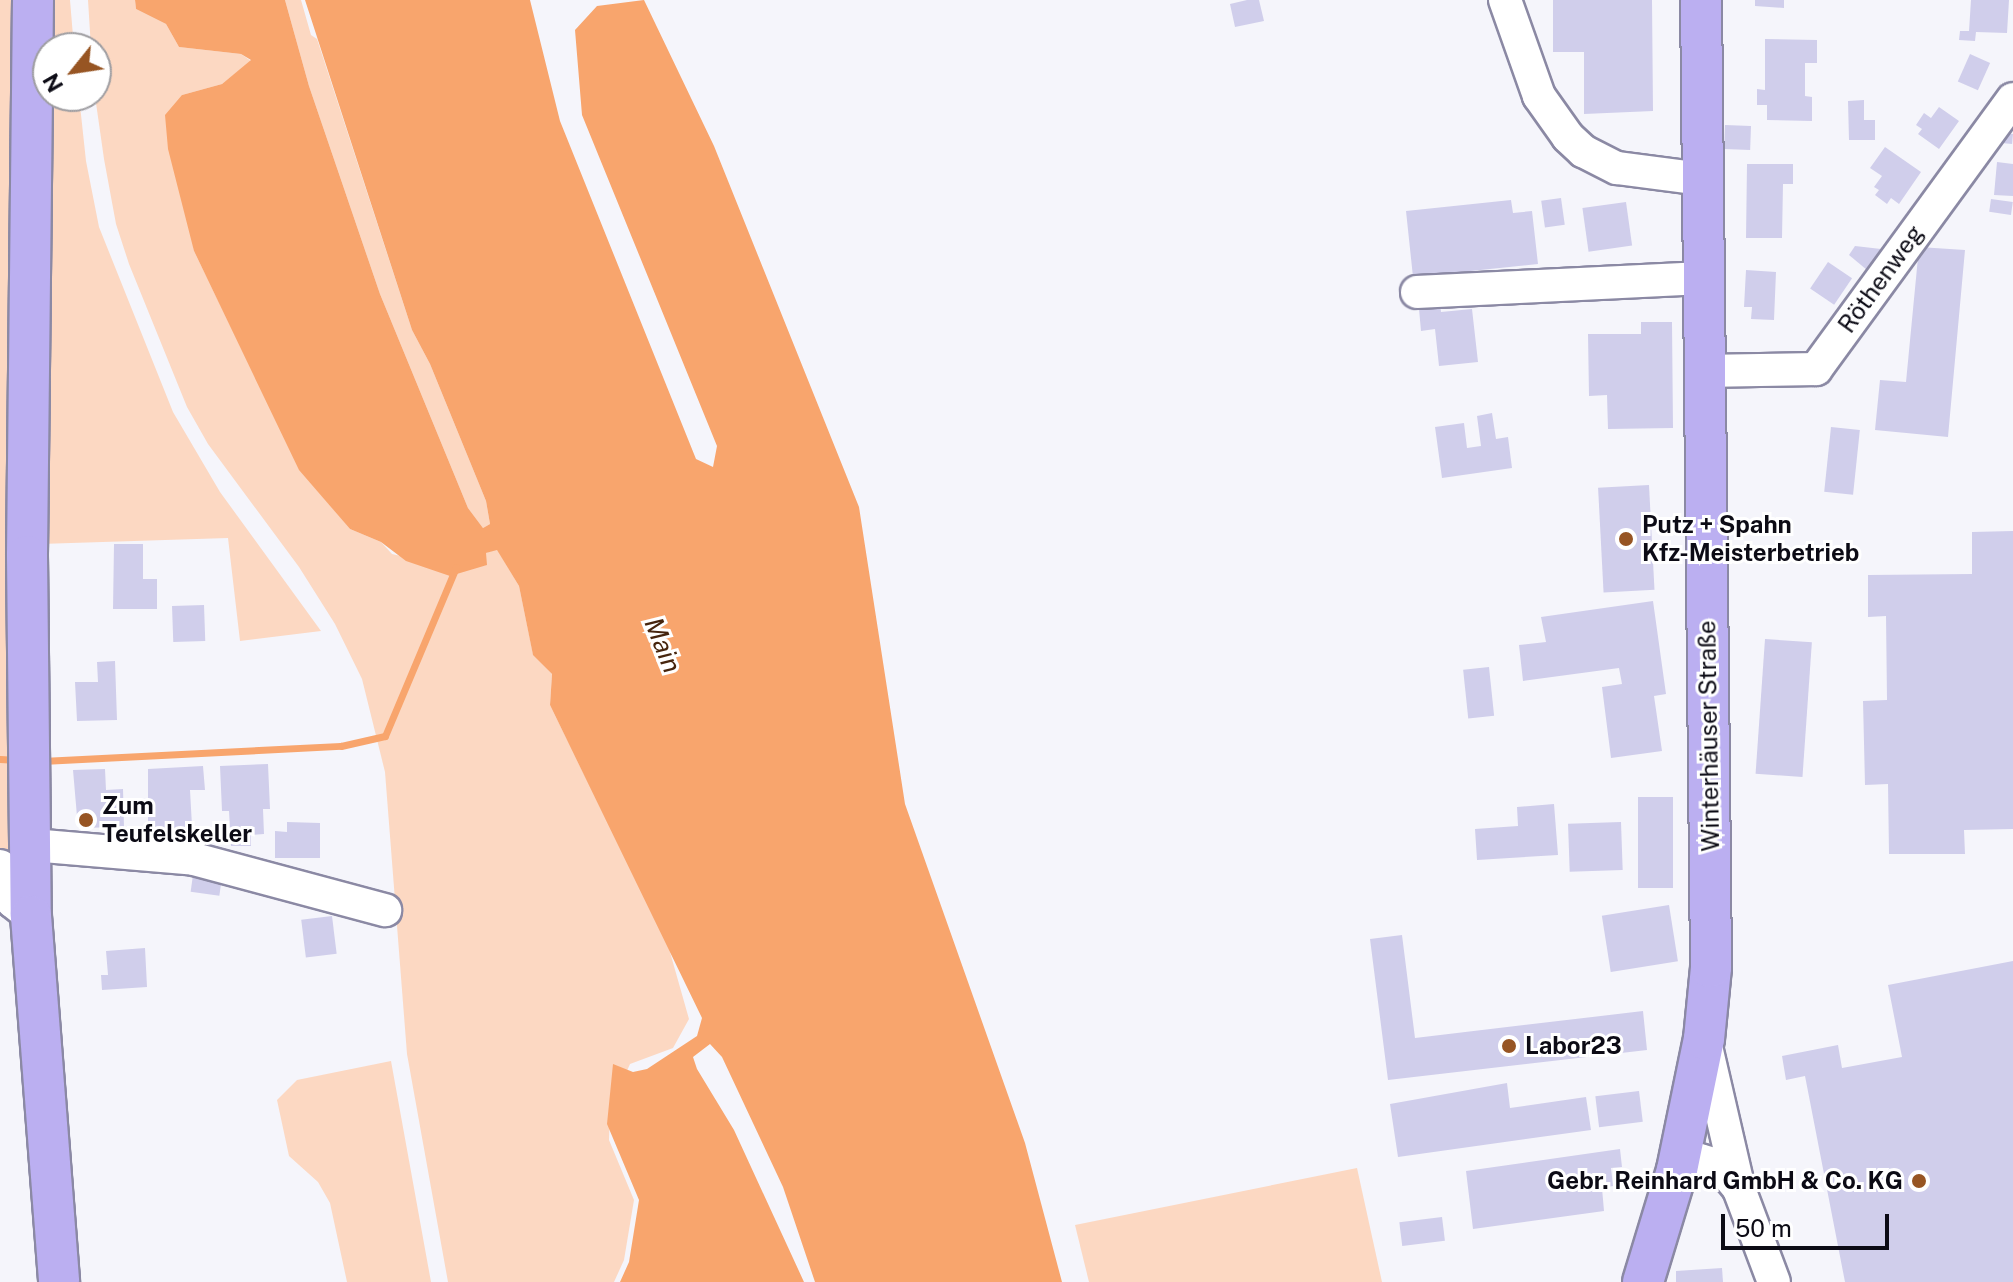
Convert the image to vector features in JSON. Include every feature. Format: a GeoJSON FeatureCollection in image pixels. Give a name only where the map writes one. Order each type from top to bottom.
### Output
{"type":"FeatureCollection","features":[{"type":"Feature","properties":{"kind":"main road"},"geometry":{"type":"LineString","coordinates":[[33,0],[29,769],[16,855],[31,916],[59,1282]]}},
{"type":"Feature","properties":{"kind":"main road","name":"Winterhäuser Straße"},"geometry":{"type":"LineString","coordinates":[[1701,0],[1712,934],[1704,1039]]}},
{"type":"Feature","properties":{"kind":"main road"},"geometry":{"type":"LineString","coordinates":[[1643,1282],[1677,1170],[1704,1039]]}},
{"type":"Feature","properties":{"kind":"street"},"geometry":{"type":"LineString","coordinates":[[1505,0],[1539,96],[1555,122],[1575,144],[1599,161],[1617,168],[1702,179]]}},
{"type":"Feature","properties":{"kind":"street","name":"Röthenweg"},"geometry":{"type":"LineString","coordinates":[[1704,371],[1816,369],[2013,99]]}},
{"type":"Feature","properties":{"kind":"street"},"geometry":{"type":"LineString","coordinates":[[1417,292],[1703,278]]}},
{"type":"Feature","properties":{"kind":"street"},"geometry":{"type":"LineString","coordinates":[[16,855],[194,859],[385,910]]}},
{"type":"Feature","properties":{"kind":"street","name":"Winterhäuser Straße"},"geometry":{"type":"LineString","coordinates":[[1704,1039],[1739,1189],[1774,1282]]}},
{"type":"Feature","properties":{"kind":"street","name":"Winterhäuser Straße"},"geometry":{"type":"LineString","coordinates":[[1677,1170],[1700,1160],[1720,1166],[1739,1189]]}},
{"type":"Feature","properties":{"kind":"shaded area"},"geometry":{"type":"Polygon","coordinates":[[[0,0],[24,0],[24,857],[0,857],[0,0]]]}},
{"type":"Feature","properties":{"kind":"shaded area"},"geometry":{"type":"Polygon","coordinates":[[[44,0],[70,0],[73,32],[44,32],[44,0]]]}},
{"type":"Feature","properties":{"kind":"shaded area"},"geometry":{"type":"Polygon","coordinates":[[[88,0],[135,0],[136,9],[166,24],[179,47],[241,54],[251,61],[222,84],[182,95],[194,251],[301,471],[350,529],[381,542],[392,554],[461,570],[486,565],[486,553],[497,549],[519,586],[533,654],[552,674],[550,705],[668,945],[689,1019],[673,1048],[630,1064],[610,1109],[609,1140],[634,1200],[624,1260],[614,1282],[448,1282],[407,1054],[385,772],[362,679],[335,624],[299,567],[208,444],[187,407],[116,224],[97,112],[112,112],[112,32],[90,32],[88,0]]]}},
{"type":"Feature","properties":{"kind":"shaded area"},"geometry":{"type":"Polygon","coordinates":[[[285,0],[301,0],[311,35],[317,39],[412,330],[430,364],[486,501],[490,524],[483,528],[468,508],[380,294],[309,86],[285,0]]]}},
{"type":"Feature","properties":{"kind":"shaded area"},"geometry":{"type":"Polygon","coordinates":[[[43,112],[81,112],[86,161],[99,227],[173,412],[220,492],[321,631],[240,641],[228,538],[40,544],[43,112]]]}},
{"type":"Feature","properties":{"kind":"shaded area"},"geometry":{"type":"Polygon","coordinates":[[[391,1061],[431,1282],[347,1282],[330,1203],[318,1182],[289,1156],[277,1100],[297,1080],[391,1061]]]}},
{"type":"Feature","properties":{"kind":"shaded area"},"geometry":{"type":"Polygon","coordinates":[[[1357,1168],[1382,1282],[1089,1282],[1075,1225],[1357,1168]]]}},
{"type":"Feature","properties":{"kind":"water","name":"Main"},"geometry":{"type":"Polygon","coordinates":[[[135,0],[285,0],[309,86],[380,294],[468,508],[483,528],[490,524],[486,501],[430,364],[412,330],[305,0],[530,0],[560,121],[696,459],[713,467],[717,446],[582,115],[575,30],[597,6],[644,0],[714,146],[859,507],[905,804],[1025,1143],[1062,1282],[815,1282],[783,1187],[722,1057],[710,1044],[693,1057],[697,1069],[734,1130],[804,1282],[620,1282],[629,1262],[639,1200],[607,1124],[613,1064],[633,1072],[647,1069],[697,1036],[702,1018],[550,705],[552,674],[533,655],[519,586],[497,550],[486,553],[487,565],[450,576],[406,561],[381,542],[350,529],[299,470],[194,251],[168,149],[165,115],[182,95],[222,84],[251,60],[241,54],[179,47],[166,24],[136,9],[135,0]]]}},
{"type":"Feature","properties":{"kind":"building"},"geometry":{"type":"Polygon","coordinates":[[[1259,0],[1264,21],[1235,27],[1230,4],[1259,0]]]}},
{"type":"Feature","properties":{"kind":"building"},"geometry":{"type":"Polygon","coordinates":[[[1553,0],[1652,0],[1653,111],[1584,114],[1584,52],[1553,52],[1553,0]]]}},
{"type":"Feature","properties":{"kind":"building"},"geometry":{"type":"Polygon","coordinates":[[[1755,0],[1784,0],[1784,8],[1755,6],[1755,0]]]}},
{"type":"Feature","properties":{"kind":"building"},"geometry":{"type":"Polygon","coordinates":[[[1971,0],[2009,0],[2007,33],[1976,32],[1975,41],[1959,40],[1960,31],[1969,31],[1971,0]]]}},
{"type":"Feature","properties":{"kind":"building"},"geometry":{"type":"Polygon","coordinates":[[[1765,39],[1817,40],[1817,63],[1805,63],[1805,96],[1812,97],[1812,121],[1767,120],[1767,105],[1757,105],[1757,89],[1765,90],[1765,39]]]}},
{"type":"Feature","properties":{"kind":"building"},"geometry":{"type":"Polygon","coordinates":[[[1970,54],[1990,63],[1978,90],[1958,81],[1970,54]]]}},
{"type":"Feature","properties":{"kind":"building"},"geometry":{"type":"Polygon","coordinates":[[[1864,100],[1864,120],[1875,120],[1875,140],[1849,140],[1848,101],[1864,100]]]}},
{"type":"Feature","properties":{"kind":"building"},"geometry":{"type":"Polygon","coordinates":[[[1939,107],[1959,121],[1939,149],[1918,134],[1922,129],[1916,125],[1924,113],[1931,118],[1939,107]]]}},
{"type":"Feature","properties":{"kind":"building"},"geometry":{"type":"Polygon","coordinates":[[[1725,125],[1751,126],[1750,150],[1724,149],[1725,125]]]}},
{"type":"Feature","properties":{"kind":"building"},"geometry":{"type":"Polygon","coordinates":[[[2002,133],[2013,134],[2012,144],[2001,143],[2002,133]]]}},
{"type":"Feature","properties":{"kind":"building"},"geometry":{"type":"Polygon","coordinates":[[[1885,147],[1921,172],[1899,204],[1891,198],[1887,204],[1875,195],[1879,190],[1874,187],[1882,176],[1870,168],[1885,147]]]}},
{"type":"Feature","properties":{"kind":"building"},"geometry":{"type":"Polygon","coordinates":[[[1997,162],[2013,164],[2013,196],[1994,195],[1997,162]]]}},
{"type":"Feature","properties":{"kind":"building"},"geometry":{"type":"Polygon","coordinates":[[[1747,164],[1793,164],[1793,184],[1783,184],[1782,238],[1746,238],[1747,164]]]}},
{"type":"Feature","properties":{"kind":"building"},"geometry":{"type":"Polygon","coordinates":[[[1561,198],[1565,225],[1545,228],[1541,201],[1561,198]]]}},
{"type":"Feature","properties":{"kind":"building"},"geometry":{"type":"Polygon","coordinates":[[[1991,199],[2013,202],[2011,215],[1989,212],[1991,199]]]}},
{"type":"Feature","properties":{"kind":"building"},"geometry":{"type":"Polygon","coordinates":[[[1511,200],[1513,213],[1532,211],[1538,264],[1413,277],[1406,211],[1511,200]]]}},
{"type":"Feature","properties":{"kind":"building"},"geometry":{"type":"Polygon","coordinates":[[[1626,202],[1632,246],[1589,252],[1582,208],[1626,202]]]}},
{"type":"Feature","properties":{"kind":"building"},"geometry":{"type":"Polygon","coordinates":[[[1855,246],[1881,249],[1867,270],[1849,255],[1855,246]]]}},
{"type":"Feature","properties":{"kind":"building"},"geometry":{"type":"Polygon","coordinates":[[[1919,247],[1965,250],[1948,437],[1875,430],[1880,380],[1906,382],[1919,247]]]}},
{"type":"Feature","properties":{"kind":"building"},"geometry":{"type":"Polygon","coordinates":[[[1828,262],[1852,278],[1834,305],[1810,289],[1828,262]]]}},
{"type":"Feature","properties":{"kind":"building"},"geometry":{"type":"Polygon","coordinates":[[[1746,270],[1776,272],[1774,320],[1751,319],[1752,307],[1744,307],[1746,270]]]}},
{"type":"Feature","properties":{"kind":"building"},"geometry":{"type":"Polygon","coordinates":[[[1439,296],[1441,312],[1472,309],[1478,362],[1439,366],[1435,329],[1421,331],[1418,298],[1439,296]]]}},
{"type":"Feature","properties":{"kind":"building"},"geometry":{"type":"Polygon","coordinates":[[[1641,322],[1672,322],[1673,428],[1608,429],[1607,395],[1589,396],[1588,334],[1641,334],[1641,322]]]}},
{"type":"Feature","properties":{"kind":"building"},"geometry":{"type":"Polygon","coordinates":[[[1492,413],[1496,439],[1508,437],[1512,468],[1442,478],[1435,427],[1464,423],[1467,448],[1481,446],[1477,416],[1492,413]]]}},
{"type":"Feature","properties":{"kind":"building"},"geometry":{"type":"Polygon","coordinates":[[[1831,427],[1860,430],[1853,495],[1824,492],[1831,427]]]}},
{"type":"Feature","properties":{"kind":"building","name":"Putz + Spahn Kfz-Meisterbetrieb"},"geometry":{"type":"Polygon","coordinates":[[[1649,485],[1654,590],[1604,593],[1598,488],[1649,485]]]}},
{"type":"Feature","properties":{"kind":"building"},"geometry":{"type":"Polygon","coordinates":[[[2013,531],[2013,829],[1964,830],[1965,854],[1889,854],[1888,784],[1865,785],[1863,701],[1887,700],[1886,616],[1868,617],[1868,575],[1972,574],[1972,532],[2013,531]]]}},
{"type":"Feature","properties":{"kind":"building"},"geometry":{"type":"Polygon","coordinates":[[[114,544],[143,544],[143,579],[157,579],[157,609],[113,609],[114,544]]]}},
{"type":"Feature","properties":{"kind":"building"},"geometry":{"type":"Polygon","coordinates":[[[1653,601],[1666,694],[1654,696],[1662,751],[1611,758],[1602,687],[1622,684],[1619,668],[1523,681],[1519,645],[1546,642],[1541,617],[1653,601]]]}},
{"type":"Feature","properties":{"kind":"building"},"geometry":{"type":"Polygon","coordinates":[[[204,605],[205,641],[173,642],[172,606],[204,605]]]}},
{"type":"Feature","properties":{"kind":"building"},"geometry":{"type":"Polygon","coordinates":[[[1765,639],[1812,642],[1802,777],[1756,774],[1765,639]]]}},
{"type":"Feature","properties":{"kind":"building"},"geometry":{"type":"Polygon","coordinates":[[[115,661],[117,720],[77,721],[75,682],[98,682],[97,662],[115,661]]]}},
{"type":"Feature","properties":{"kind":"building"},"geometry":{"type":"Polygon","coordinates":[[[1489,667],[1494,716],[1468,718],[1463,670],[1489,667]]]}},
{"type":"Feature","properties":{"kind":"building"},"geometry":{"type":"Polygon","coordinates":[[[268,764],[270,809],[263,809],[264,834],[251,835],[251,846],[231,846],[229,811],[222,811],[220,766],[268,764]]]}},
{"type":"Feature","properties":{"kind":"building"},"geometry":{"type":"Polygon","coordinates":[[[203,766],[205,790],[190,790],[193,844],[148,838],[148,769],[203,766]]]}},
{"type":"Feature","properties":{"kind":"building"},"geometry":{"type":"Polygon","coordinates":[[[105,769],[106,790],[123,789],[124,827],[78,828],[73,770],[105,769]]]}},
{"type":"Feature","properties":{"kind":"building"},"geometry":{"type":"Polygon","coordinates":[[[1638,797],[1673,797],[1673,888],[1638,888],[1638,797]]]}},
{"type":"Feature","properties":{"kind":"building"},"geometry":{"type":"Polygon","coordinates":[[[1554,804],[1558,855],[1477,860],[1475,829],[1518,826],[1517,807],[1554,804]]]}},
{"type":"Feature","properties":{"kind":"building"},"geometry":{"type":"Polygon","coordinates":[[[287,822],[320,823],[320,858],[275,858],[275,831],[287,832],[287,822]]]}},
{"type":"Feature","properties":{"kind":"building"},"geometry":{"type":"Polygon","coordinates":[[[1621,822],[1623,870],[1570,872],[1568,824],[1621,822]]]}},
{"type":"Feature","properties":{"kind":"building"},"geometry":{"type":"Polygon","coordinates":[[[193,875],[222,879],[219,896],[191,892],[193,875]]]}},
{"type":"Feature","properties":{"kind":"building"},"geometry":{"type":"Polygon","coordinates":[[[1669,905],[1678,961],[1611,972],[1602,916],[1669,905]]]}},
{"type":"Feature","properties":{"kind":"building"},"geometry":{"type":"Polygon","coordinates":[[[332,916],[337,954],[306,957],[301,920],[332,916]]]}},
{"type":"Feature","properties":{"kind":"building"},"geometry":{"type":"Polygon","coordinates":[[[1402,935],[1415,1038],[1643,1011],[1647,1050],[1388,1080],[1370,939],[1402,935]]]}},
{"type":"Feature","properties":{"kind":"building"},"geometry":{"type":"Polygon","coordinates":[[[145,948],[147,987],[102,990],[101,975],[108,975],[106,951],[145,948]]]}},
{"type":"Feature","properties":{"kind":"building","name":"Gebr. Reinhard GmbH & Co. KG"},"geometry":{"type":"Polygon","coordinates":[[[2013,961],[2013,1282],[1845,1282],[1805,1076],[1786,1080],[1782,1056],[1838,1045],[1842,1068],[1902,1057],[1888,985],[2013,961]]]}},
{"type":"Feature","properties":{"kind":"building"},"geometry":{"type":"Polygon","coordinates":[[[1507,1083],[1510,1108],[1586,1097],[1591,1130],[1398,1157],[1390,1104],[1507,1083]]]}},
{"type":"Feature","properties":{"kind":"building"},"geometry":{"type":"Polygon","coordinates":[[[1639,1091],[1643,1122],[1599,1127],[1595,1096],[1639,1091]]]}},
{"type":"Feature","properties":{"kind":"building"},"geometry":{"type":"Polygon","coordinates":[[[1620,1149],[1622,1167],[1611,1168],[1613,1186],[1602,1188],[1604,1211],[1473,1229],[1466,1171],[1620,1149]]]}},
{"type":"Feature","properties":{"kind":"building"},"geometry":{"type":"Polygon","coordinates":[[[1442,1217],[1445,1241],[1402,1246],[1399,1222],[1442,1217]]]}},
{"type":"Feature","properties":{"kind":"building"},"geometry":{"type":"Polygon","coordinates":[[[1722,1268],[1723,1282],[1676,1282],[1676,1271],[1722,1268]]]}},
{"type":"Feature","properties":{"kind":"waterway"},"geometry":{"type":"LineString","coordinates":[[42,761],[341,746],[385,736],[456,567]]}},
{"type":"Feature","properties":{"kind":"waterway"},"geometry":{"type":"LineString","coordinates":[[0,759],[18,760]]}},
{"type":"Feature","properties":{"kind":"place","name":"Putz + Spahn Kfz-Meisterbetrieb"},"geometry":{"type":"Point","coordinates":[1626,539]}},
{"type":"Feature","properties":{"kind":"place","name":"Zum Teufelskeller"},"geometry":{"type":"Point","coordinates":[86,820]}},
{"type":"Feature","properties":{"kind":"place","name":"Labor23"},"geometry":{"type":"Point","coordinates":[1509,1046]}},
{"type":"Feature","properties":{"kind":"place","name":"Gebr. Reinhard GmbH & Co. KG"},"geometry":{"type":"Point","coordinates":[1919,1181]}}]}
